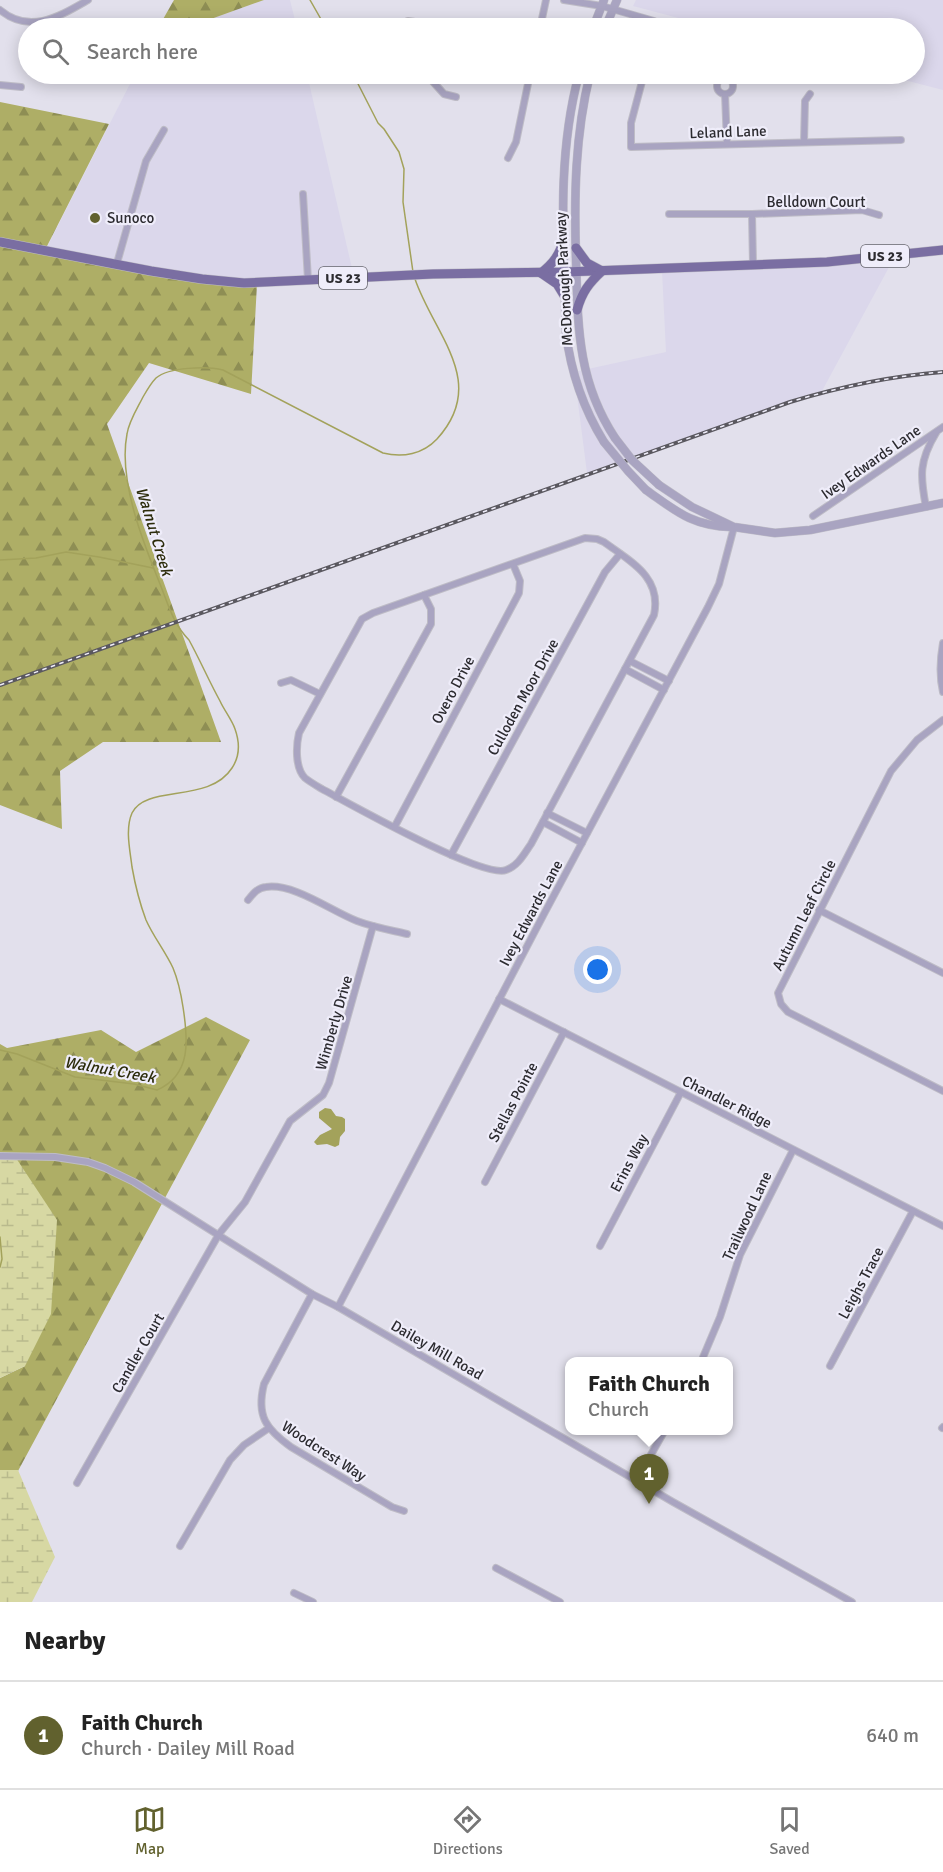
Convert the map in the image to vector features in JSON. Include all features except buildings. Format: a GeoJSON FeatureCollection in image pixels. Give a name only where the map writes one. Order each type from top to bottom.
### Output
{"type":"FeatureCollection","features":[{"type":"Feature","properties":{"kind":"main road"},"geometry":{"type":"LineString","coordinates":[[564,240],[552,264],[541,273],[557,284],[565,297]]}},
{"type":"Feature","properties":{"kind":"main road","name":"US 23"},"geometry":{"type":"LineString","coordinates":[[0,242],[202,279],[244,283],[433,274],[576,272],[827,262],[943,250]]}},
{"type":"Feature","properties":{"kind":"main road"},"geometry":{"type":"LineString","coordinates":[[576,248],[587,263],[602,271],[581,295],[577,310]]}},
{"type":"Feature","properties":{"kind":"street"},"geometry":{"type":"LineString","coordinates":[[56,18],[88,0]]}},
{"type":"Feature","properties":{"kind":"street"},"geometry":{"type":"LineString","coordinates":[[542,18],[546,0]]}},
{"type":"Feature","properties":{"kind":"street"},"geometry":{"type":"LineString","coordinates":[[564,0],[603,3],[613,9],[644,18]]}},
{"type":"Feature","properties":{"kind":"street"},"geometry":{"type":"LineString","coordinates":[[609,18],[617,0]]}},
{"type":"Feature","properties":{"kind":"street"},"geometry":{"type":"LineString","coordinates":[[597,18],[603,3]]}},
{"type":"Feature","properties":{"kind":"street"},"geometry":{"type":"LineString","coordinates":[[0,10],[18,20]]}},
{"type":"Feature","properties":{"kind":"street"},"geometry":{"type":"LineString","coordinates":[[435,84],[444,94],[456,97]]}},
{"type":"Feature","properties":{"kind":"street"},"geometry":{"type":"LineString","coordinates":[[508,158],[516,142],[528,84]]}},
{"type":"Feature","properties":{"kind":"street","name":"McDonough Parkway"},"geometry":{"type":"LineString","coordinates":[[577,84],[569,117],[564,161],[566,333],[571,368],[584,404],[604,442],[628,471],[646,490],[694,521],[709,526],[775,533],[943,503]]}},
{"type":"Feature","properties":{"kind":"street","name":"McDonough Parkway"},"geometry":{"type":"LineString","coordinates":[[589,84],[581,117],[574,196],[577,310],[582,360],[588,383],[603,417],[632,460],[659,485],[692,507],[734,527]]}},
{"type":"Feature","properties":{"kind":"street","name":"Leland Lane"},"geometry":{"type":"LineString","coordinates":[[641,84],[631,123],[631,147],[901,140]]}},
{"type":"Feature","properties":{"kind":"street"},"geometry":{"type":"LineString","coordinates":[[0,85],[21,87]]}},
{"type":"Feature","properties":{"kind":"street"},"geometry":{"type":"LineString","coordinates":[[725,94],[727,144]]}},
{"type":"Feature","properties":{"kind":"street"},"geometry":{"type":"LineString","coordinates":[[804,142],[805,101],[810,94]]}},
{"type":"Feature","properties":{"kind":"street"},"geometry":{"type":"LineString","coordinates":[[117,263],[147,161],[164,130]]}},
{"type":"Feature","properties":{"kind":"street"},"geometry":{"type":"LineString","coordinates":[[303,194],[308,280]]}},
{"type":"Feature","properties":{"kind":"street","name":"Belldown Court"},"geometry":{"type":"LineString","coordinates":[[669,214],[862,210],[879,215]]}},
{"type":"Feature","properties":{"kind":"street","name":"Belldown Court"},"geometry":{"type":"LineString","coordinates":[[752,214],[753,264]]}},
{"type":"Feature","properties":{"kind":"street"},"geometry":{"type":"LineString","coordinates":[[926,507],[921,481],[922,463],[926,449],[940,429]]}},
{"type":"Feature","properties":{"kind":"street","name":"Ivey Edwards Lane"},"geometry":{"type":"LineString","coordinates":[[813,516],[940,429]]}},
{"type":"Feature","properties":{"kind":"street","name":"Ivey Edwards Lane"},"geometry":{"type":"LineString","coordinates":[[338,1306],[719,584],[734,527]]}},
{"type":"Feature","properties":{"kind":"street"},"geometry":{"type":"LineString","coordinates":[[585,538],[601,540],[645,574],[655,589],[656,596],[654,615],[543,822],[518,862],[506,870],[497,872],[478,867],[451,855],[336,796],[306,778],[301,772],[297,744],[299,733],[362,619],[373,613],[513,564],[585,538]]}},
{"type":"Feature","properties":{"kind":"street","name":"Culloden Moor Drive"},"geometry":{"type":"LineString","coordinates":[[451,855],[605,572],[620,554]]}},
{"type":"Feature","properties":{"kind":"street","name":"Overo Drive"},"geometry":{"type":"LineString","coordinates":[[394,826],[519,592],[520,581],[513,564]]}},
{"type":"Feature","properties":{"kind":"street"},"geometry":{"type":"LineString","coordinates":[[336,796],[431,624],[431,609],[424,595]]}},
{"type":"Feature","properties":{"kind":"street"},"geometry":{"type":"LineString","coordinates":[[943,643],[940,678],[943,692]]}},
{"type":"Feature","properties":{"kind":"street"},"geometry":{"type":"LineString","coordinates":[[630,660],[669,681]]}},
{"type":"Feature","properties":{"kind":"street"},"geometry":{"type":"LineString","coordinates":[[625,669],[664,690]]}},
{"type":"Feature","properties":{"kind":"street"},"geometry":{"type":"LineString","coordinates":[[281,683],[291,680],[320,694]]}},
{"type":"Feature","properties":{"kind":"street","name":"Autumn Leaf Circle"},"geometry":{"type":"LineString","coordinates":[[943,720],[917,740],[891,771],[779,989],[778,997],[781,1004],[791,1013],[943,1091]]}},
{"type":"Feature","properties":{"kind":"street"},"geometry":{"type":"LineString","coordinates":[[548,813],[587,833]]}},
{"type":"Feature","properties":{"kind":"street"},"geometry":{"type":"LineString","coordinates":[[543,822],[582,843]]}},
{"type":"Feature","properties":{"kind":"street"},"geometry":{"type":"LineString","coordinates":[[506,870],[507,878]]}},
{"type":"Feature","properties":{"kind":"street"},"geometry":{"type":"LineString","coordinates":[[248,900],[256,890],[266,886],[276,888],[301,894],[373,926],[407,934]]}},
{"type":"Feature","properties":{"kind":"street"},"geometry":{"type":"LineString","coordinates":[[819,910],[943,974]]}},
{"type":"Feature","properties":{"kind":"street","name":"Wimberly Drive"},"geometry":{"type":"LineString","coordinates":[[219,1234],[245,1202],[290,1121],[323,1095],[329,1083],[373,926]]}},
{"type":"Feature","properties":{"kind":"street","name":"Chandler Ridge"},"geometry":{"type":"LineString","coordinates":[[500,999],[943,1226]]}},
{"type":"Feature","properties":{"kind":"street","name":"Stellas Pointe"},"geometry":{"type":"LineString","coordinates":[[485,1182],[564,1032]]}},
{"type":"Feature","properties":{"kind":"street","name":"Erins Way"},"geometry":{"type":"LineString","coordinates":[[600,1246],[681,1092]]}},
{"type":"Feature","properties":{"kind":"street","name":"Trailwood Lane"},"geometry":{"type":"LineString","coordinates":[[703,1357],[720,1317],[740,1255],[793,1149]]}},
{"type":"Feature","properties":{"kind":"street","name":"Dailey Mill Road"},"geometry":{"type":"LineString","coordinates":[[0,1156],[55,1157],[88,1162],[134,1182],[312,1293],[852,1602]]}},
{"type":"Feature","properties":{"kind":"street","name":"Leighs Trace"},"geometry":{"type":"LineString","coordinates":[[830,1366],[912,1211]]}},
{"type":"Feature","properties":{"kind":"street","name":"Candler Court"},"geometry":{"type":"LineString","coordinates":[[77,1483],[219,1234]]}},
{"type":"Feature","properties":{"kind":"street","name":"Woodcrest Way"},"geometry":{"type":"LineString","coordinates":[[312,1293],[264,1384],[261,1409],[269,1428],[277,1438],[291,1447],[392,1507],[404,1511]]}},
{"type":"Feature","properties":{"kind":"street"},"geometry":{"type":"LineString","coordinates":[[180,1546],[230,1460],[244,1445],[269,1428]]}},
{"type":"Feature","properties":{"kind":"street"},"geometry":{"type":"LineString","coordinates":[[636,1480],[663,1435]]}},
{"type":"Feature","properties":{"kind":"street"},"geometry":{"type":"LineString","coordinates":[[496,1568],[560,1602]]}},
{"type":"Feature","properties":{"kind":"street"},"geometry":{"type":"LineString","coordinates":[[294,1593],[313,1602]]}},
{"type":"Feature","properties":{"kind":"shaded area"},"geometry":{"type":"Polygon","coordinates":[[[264,0],[290,0],[294,18],[214,18],[264,0]]]}},
{"type":"Feature","properties":{"kind":"shaded area"},"geometry":{"type":"Polygon","coordinates":[[[636,0],[943,0],[943,90],[920,84],[925,84],[925,18],[678,18],[633,6],[636,0]]]}},
{"type":"Feature","properties":{"kind":"shaded area"},"geometry":{"type":"Polygon","coordinates":[[[130,84],[309,84],[355,281],[225,284],[45,251],[130,84]]]}},
{"type":"Feature","properties":{"kind":"shaded area"},"geometry":{"type":"Polygon","coordinates":[[[894,258],[822,391],[587,473],[574,372],[666,352],[662,271],[894,258]]]}},
{"type":"Feature","properties":{"kind":"shaded area"},"geometry":{"type":"Polygon","coordinates":[[[325,1108],[331,1109],[336,1116],[345,1119],[345,1131],[340,1137],[339,1145],[335,1147],[327,1144],[317,1145],[314,1142],[320,1135],[332,1129],[319,1118],[319,1112],[325,1108]]]}},
{"type":"Feature","properties":{"kind":"green space"},"geometry":{"type":"Polygon","coordinates":[[[174,0],[264,0],[214,18],[164,18],[174,0]]]}},
{"type":"Feature","properties":{"kind":"green space"},"geometry":{"type":"Polygon","coordinates":[[[0,102],[109,124],[45,250],[257,284],[251,394],[149,363],[107,424],[221,742],[103,742],[60,771],[62,829],[0,805],[0,102]]]}},
{"type":"Feature","properties":{"kind":"green space"},"geometry":{"type":"Polygon","coordinates":[[[206,1017],[250,1040],[18,1471],[0,1470],[0,1378],[25,1366],[0,1155],[0,1044],[7,1048],[101,1030],[136,1052],[206,1017]]]}},
{"type":"Feature","properties":{"kind":"green space"},"geometry":{"type":"Polygon","coordinates":[[[0,1155],[14,1155],[57,1220],[51,1314],[25,1366],[0,1378],[0,1155]]]}},
{"type":"Feature","properties":{"kind":"green space"},"geometry":{"type":"Polygon","coordinates":[[[0,1470],[18,1470],[55,1557],[32,1602],[0,1602],[0,1470]]]}},
{"type":"Feature","properties":{"kind":"waterway","name":"Walnut Creek"},"geometry":{"type":"LineString","coordinates":[[310,0],[320,18]]}},
{"type":"Feature","properties":{"kind":"waterway","name":"Walnut Creek"},"geometry":{"type":"LineString","coordinates":[[358,84],[378,123],[399,152],[404,169],[403,202],[413,272]]}},
{"type":"Feature","properties":{"kind":"waterway","name":"Walnut Creek"},"geometry":{"type":"LineString","coordinates":[[0,1050],[17,1054],[75,1077],[134,1084],[157,1090],[177,1075],[185,1055],[186,1031],[179,987],[173,968],[146,920],[136,887],[129,840],[130,819],[139,804],[150,799],[209,786],[222,779],[235,763],[238,744],[232,722],[189,640],[172,614],[146,549],[134,510],[129,491],[125,452],[130,424],[143,397],[151,384],[162,374],[198,368],[223,370],[383,453],[405,455],[419,451],[437,439],[452,418],[458,398],[458,378],[453,359],[415,279]]}},
{"type":"Feature","properties":{"kind":"waterway"},"geometry":{"type":"LineString","coordinates":[[0,560],[36,558],[66,552],[153,568]]}},
{"type":"Feature","properties":{"kind":"waterway","name":"Walnut Creek"},"geometry":{"type":"LineString","coordinates":[[0,1237],[2,1259],[0,1267]]}},
{"type":"Feature","properties":{"kind":"railway"},"geometry":{"type":"LineString","coordinates":[[0,685],[790,402],[865,383],[943,372]]}},
{"type":"Feature","properties":{"kind":"place","name":"Sunoco"},"geometry":{"type":"Point","coordinates":[95,218]}},
{"type":"Feature","properties":{"kind":"place","name":"Faith Church"},"geometry":{"type":"Point","coordinates":[649,1504]}}]}
